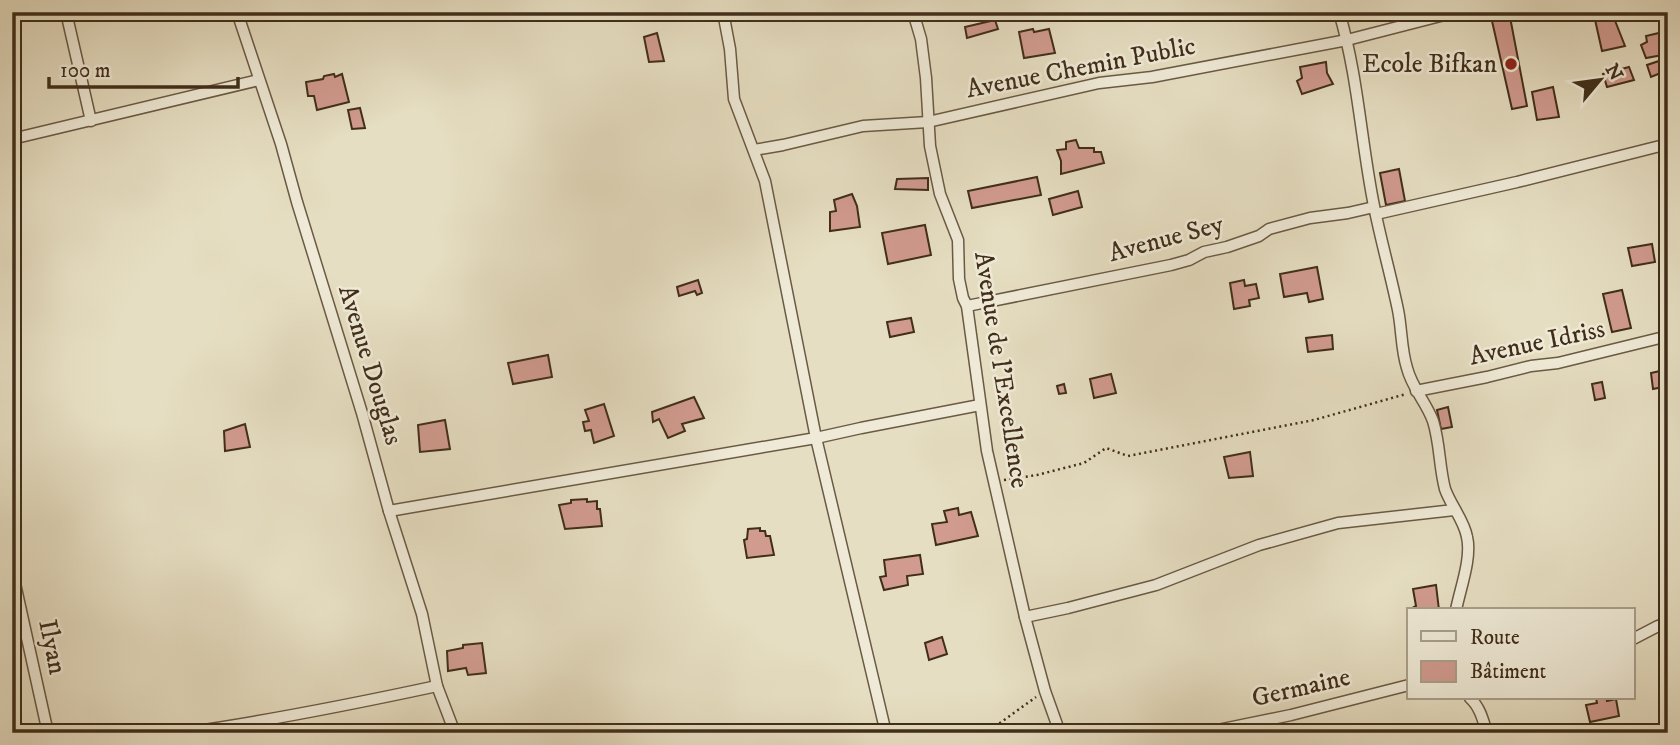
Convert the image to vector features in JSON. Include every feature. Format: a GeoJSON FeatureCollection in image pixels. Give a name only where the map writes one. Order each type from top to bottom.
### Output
{"type":"FeatureCollection","features":[{"type":"Feature","properties":{"kind":"street"},"geometry":{"type":"LineString","coordinates":[[66,12],[91,121]]}},
{"type":"Feature","properties":{"kind":"street","name":"Avenue Douglas"},"geometry":{"type":"LineString","coordinates":[[237,12],[349,368],[389,511],[422,614],[437,686],[455,733]]}},
{"type":"Feature","properties":{"kind":"street"},"geometry":{"type":"LineString","coordinates":[[723,12],[730,49],[734,99],[765,181],[816,438],[886,733]]}},
{"type":"Feature","properties":{"kind":"street","name":"Avenue de l'Excellence"},"geometry":{"type":"LineString","coordinates":[[913,12],[921,39],[930,146],[940,194],[958,240],[959,279],[967,306],[980,405],[994,481],[1025,617],[1045,691],[1060,733]]}},
{"type":"Feature","properties":{"kind":"street"},"geometry":{"type":"LineString","coordinates":[[1339,12],[1347,40],[1375,211],[1398,309],[1407,370],[1433,421],[1446,490],[1464,527],[1469,550],[1456,608]]}},
{"type":"Feature","properties":{"kind":"street","name":"Avenue Chemin Public"},"geometry":{"type":"LineString","coordinates":[[754,150],[863,126],[928,122],[1099,83],[1152,77],[1347,40],[1456,12]]}},
{"type":"Feature","properties":{"kind":"street"},"geometry":{"type":"LineString","coordinates":[[12,139],[258,80]]}},
{"type":"Feature","properties":{"kind":"street","name":"Avenue Sey"},"geometry":{"type":"LineString","coordinates":[[967,306],[1171,265],[1259,236],[1269,229],[1310,218],[1375,211],[1517,182],[1668,144]]}},
{"type":"Feature","properties":{"kind":"street","name":"Avenue Idriss"},"geometry":{"type":"LineString","coordinates":[[1416,391],[1531,366],[1558,363],[1668,336]]}},
{"type":"Feature","properties":{"kind":"street"},"geometry":{"type":"LineString","coordinates":[[389,511],[816,438],[980,405]]}},
{"type":"Feature","properties":{"kind":"street"},"geometry":{"type":"LineString","coordinates":[[1025,617],[1156,585],[1259,545],[1338,523],[1454,510]]}},
{"type":"Feature","properties":{"kind":"street","name":"Ilyan"},"geometry":{"type":"LineString","coordinates":[[12,570],[48,733]]}},
{"type":"Feature","properties":{"kind":"street"},"geometry":{"type":"LineString","coordinates":[[1634,638],[1668,623]]}},
{"type":"Feature","properties":{"kind":"street"},"geometry":{"type":"LineString","coordinates":[[183,733],[243,725],[437,686]]}},
{"type":"Feature","properties":{"kind":"street","name":"Germaine"},"geometry":{"type":"LineString","coordinates":[[1203,733],[1292,715],[1407,686]]}},
{"type":"Feature","properties":{"kind":"street"},"geometry":{"type":"LineString","coordinates":[[1474,700],[1486,733]]}},
{"type":"Feature","properties":{"kind":"path"},"geometry":{"type":"LineString","coordinates":[[994,481],[1037,475],[1084,463],[1106,448],[1128,456],[1314,420],[1416,391]]}},
{"type":"Feature","properties":{"kind":"path"},"geometry":{"type":"LineString","coordinates":[[986,733],[1045,691]]}},
{"type":"Feature","properties":{"kind":"building"},"geometry":{"type":"Polygon","coordinates":[[[1612,13],[1625,46],[1602,51],[1594,15],[1612,13]]]}},
{"type":"Feature","properties":{"kind":"building","name":"Ecole Bifkan"},"geometry":{"type":"Polygon","coordinates":[[[1510,17],[1527,106],[1512,109],[1492,21],[1510,17]]]}},
{"type":"Feature","properties":{"kind":"building"},"geometry":{"type":"Polygon","coordinates":[[[995,20],[998,29],[967,38],[965,27],[995,20]]]}},
{"type":"Feature","properties":{"kind":"building"},"geometry":{"type":"Polygon","coordinates":[[[1033,29],[1034,32],[1049,29],[1055,53],[1024,58],[1019,32],[1033,29]]]}},
{"type":"Feature","properties":{"kind":"building"},"geometry":{"type":"Polygon","coordinates":[[[1663,32],[1668,54],[1646,58],[1641,45],[1647,42],[1646,36],[1663,32]]]}},
{"type":"Feature","properties":{"kind":"building"},"geometry":{"type":"Polygon","coordinates":[[[657,33],[664,61],[649,62],[644,37],[657,33]]]}},
{"type":"Feature","properties":{"kind":"building"},"geometry":{"type":"Polygon","coordinates":[[[1668,58],[1668,70],[1651,77],[1647,65],[1668,58]]]}},
{"type":"Feature","properties":{"kind":"building"},"geometry":{"type":"Polygon","coordinates":[[[1326,62],[1327,73],[1333,84],[1302,94],[1297,81],[1302,78],[1300,67],[1326,62]]]}},
{"type":"Feature","properties":{"kind":"building"},"geometry":{"type":"Polygon","coordinates":[[[1629,67],[1634,80],[1607,87],[1603,74],[1629,67]]]}},
{"type":"Feature","properties":{"kind":"building"},"geometry":{"type":"Polygon","coordinates":[[[334,74],[335,77],[342,74],[349,102],[317,110],[314,96],[308,96],[306,82],[334,74]]]}},
{"type":"Feature","properties":{"kind":"building"},"geometry":{"type":"Polygon","coordinates":[[[1553,87],[1559,117],[1537,120],[1532,92],[1553,87]]]}},
{"type":"Feature","properties":{"kind":"building"},"geometry":{"type":"Polygon","coordinates":[[[360,108],[365,128],[352,129],[348,110],[360,108]]]}},
{"type":"Feature","properties":{"kind":"building"},"geometry":{"type":"Polygon","coordinates":[[[1076,140],[1079,148],[1094,148],[1094,152],[1101,152],[1104,163],[1061,174],[1061,161],[1057,150],[1066,149],[1066,142],[1076,140]]]}},
{"type":"Feature","properties":{"kind":"building"},"geometry":{"type":"Polygon","coordinates":[[[1399,169],[1405,201],[1386,205],[1380,173],[1399,169]]]}},
{"type":"Feature","properties":{"kind":"building"},"geometry":{"type":"Polygon","coordinates":[[[1037,177],[1041,195],[972,208],[968,191],[1037,177]]]}},
{"type":"Feature","properties":{"kind":"building"},"geometry":{"type":"Polygon","coordinates":[[[928,178],[928,190],[895,189],[897,179],[928,178]]]}},
{"type":"Feature","properties":{"kind":"building"},"geometry":{"type":"Polygon","coordinates":[[[1078,191],[1082,207],[1053,215],[1049,199],[1078,191]]]}},
{"type":"Feature","properties":{"kind":"building"},"geometry":{"type":"Polygon","coordinates":[[[852,194],[860,227],[830,231],[830,212],[836,211],[834,200],[852,194]]]}},
{"type":"Feature","properties":{"kind":"building"},"geometry":{"type":"Polygon","coordinates":[[[14,207],[20,230],[12,231],[14,207]]]}},
{"type":"Feature","properties":{"kind":"building"},"geometry":{"type":"Polygon","coordinates":[[[925,225],[931,255],[888,264],[882,233],[925,225]]]}},
{"type":"Feature","properties":{"kind":"building"},"geometry":{"type":"Polygon","coordinates":[[[1652,244],[1655,262],[1632,266],[1628,248],[1652,244]]]}},
{"type":"Feature","properties":{"kind":"building"},"geometry":{"type":"Polygon","coordinates":[[[1317,267],[1323,299],[1309,302],[1307,293],[1284,297],[1280,274],[1317,267]]]}},
{"type":"Feature","properties":{"kind":"building"},"geometry":{"type":"Polygon","coordinates":[[[698,280],[702,293],[697,295],[695,291],[679,296],[677,287],[698,280]]]}},
{"type":"Feature","properties":{"kind":"building"},"geometry":{"type":"Polygon","coordinates":[[[1244,280],[1245,286],[1256,284],[1259,298],[1249,300],[1250,306],[1234,309],[1230,283],[1244,280]]]}},
{"type":"Feature","properties":{"kind":"building"},"geometry":{"type":"Polygon","coordinates":[[[1622,290],[1631,328],[1612,332],[1603,294],[1622,290]]]}},
{"type":"Feature","properties":{"kind":"building"},"geometry":{"type":"Polygon","coordinates":[[[911,318],[914,332],[890,337],[887,322],[911,318]]]}},
{"type":"Feature","properties":{"kind":"building"},"geometry":{"type":"Polygon","coordinates":[[[1332,335],[1333,349],[1308,352],[1306,338],[1332,335]]]}},
{"type":"Feature","properties":{"kind":"building"},"geometry":{"type":"Polygon","coordinates":[[[548,355],[552,377],[513,384],[508,363],[548,355]]]}},
{"type":"Feature","properties":{"kind":"building"},"geometry":{"type":"Polygon","coordinates":[[[1660,371],[1663,387],[1653,389],[1651,373],[1660,371]]]}},
{"type":"Feature","properties":{"kind":"building"},"geometry":{"type":"Polygon","coordinates":[[[1111,374],[1116,393],[1094,398],[1090,379],[1111,374]]]}},
{"type":"Feature","properties":{"kind":"building"},"geometry":{"type":"Polygon","coordinates":[[[1602,382],[1605,398],[1595,400],[1592,384],[1602,382]]]}},
{"type":"Feature","properties":{"kind":"building"},"geometry":{"type":"Polygon","coordinates":[[[1064,384],[1066,393],[1059,394],[1057,386],[1064,384]]]}},
{"type":"Feature","properties":{"kind":"building"},"geometry":{"type":"Polygon","coordinates":[[[694,397],[704,418],[682,424],[685,431],[668,438],[659,419],[653,422],[652,412],[694,397]]]}},
{"type":"Feature","properties":{"kind":"building"},"geometry":{"type":"Polygon","coordinates":[[[604,404],[614,436],[594,443],[591,430],[585,431],[583,422],[589,421],[585,410],[604,404]]]}},
{"type":"Feature","properties":{"kind":"building"},"geometry":{"type":"Polygon","coordinates":[[[1448,407],[1452,427],[1441,429],[1437,410],[1448,407]]]}},
{"type":"Feature","properties":{"kind":"building"},"geometry":{"type":"Polygon","coordinates":[[[445,420],[450,449],[420,452],[418,425],[445,420]]]}},
{"type":"Feature","properties":{"kind":"building"},"geometry":{"type":"Polygon","coordinates":[[[245,424],[250,447],[225,451],[224,431],[245,424]]]}},
{"type":"Feature","properties":{"kind":"building"},"geometry":{"type":"Polygon","coordinates":[[[1250,452],[1253,476],[1229,478],[1224,457],[1250,452]]]}},
{"type":"Feature","properties":{"kind":"building"},"geometry":{"type":"Polygon","coordinates":[[[587,499],[587,502],[597,501],[602,526],[565,529],[559,505],[571,503],[571,500],[587,499]]]}},
{"type":"Feature","properties":{"kind":"building"},"geometry":{"type":"Polygon","coordinates":[[[958,508],[959,515],[971,512],[978,536],[936,545],[932,524],[947,522],[944,511],[958,508]]]}},
{"type":"Feature","properties":{"kind":"building"},"geometry":{"type":"Polygon","coordinates":[[[760,528],[760,531],[765,531],[766,536],[770,536],[774,555],[747,558],[744,540],[747,539],[748,529],[760,528]]]}},
{"type":"Feature","properties":{"kind":"building"},"geometry":{"type":"Polygon","coordinates":[[[920,555],[923,574],[907,576],[908,585],[884,590],[880,577],[886,576],[884,560],[920,555]]]}},
{"type":"Feature","properties":{"kind":"building"},"geometry":{"type":"Polygon","coordinates":[[[1436,585],[1439,608],[1412,608],[1416,606],[1413,589],[1436,585]]]}},
{"type":"Feature","properties":{"kind":"building"},"geometry":{"type":"Polygon","coordinates":[[[942,637],[947,654],[929,660],[925,643],[942,637]]]}},
{"type":"Feature","properties":{"kind":"building"},"geometry":{"type":"Polygon","coordinates":[[[482,643],[486,673],[468,675],[466,668],[448,671],[447,651],[463,648],[463,645],[482,643]]]}},
{"type":"Feature","properties":{"kind":"building"},"geometry":{"type":"Polygon","coordinates":[[[1596,700],[1616,700],[1619,716],[1590,722],[1586,705],[1597,703],[1596,700]]]}},
{"type":"Feature","properties":{"kind":"place","name":"Ecole Bifkan"},"geometry":{"type":"Point","coordinates":[1511,64]}}]}
